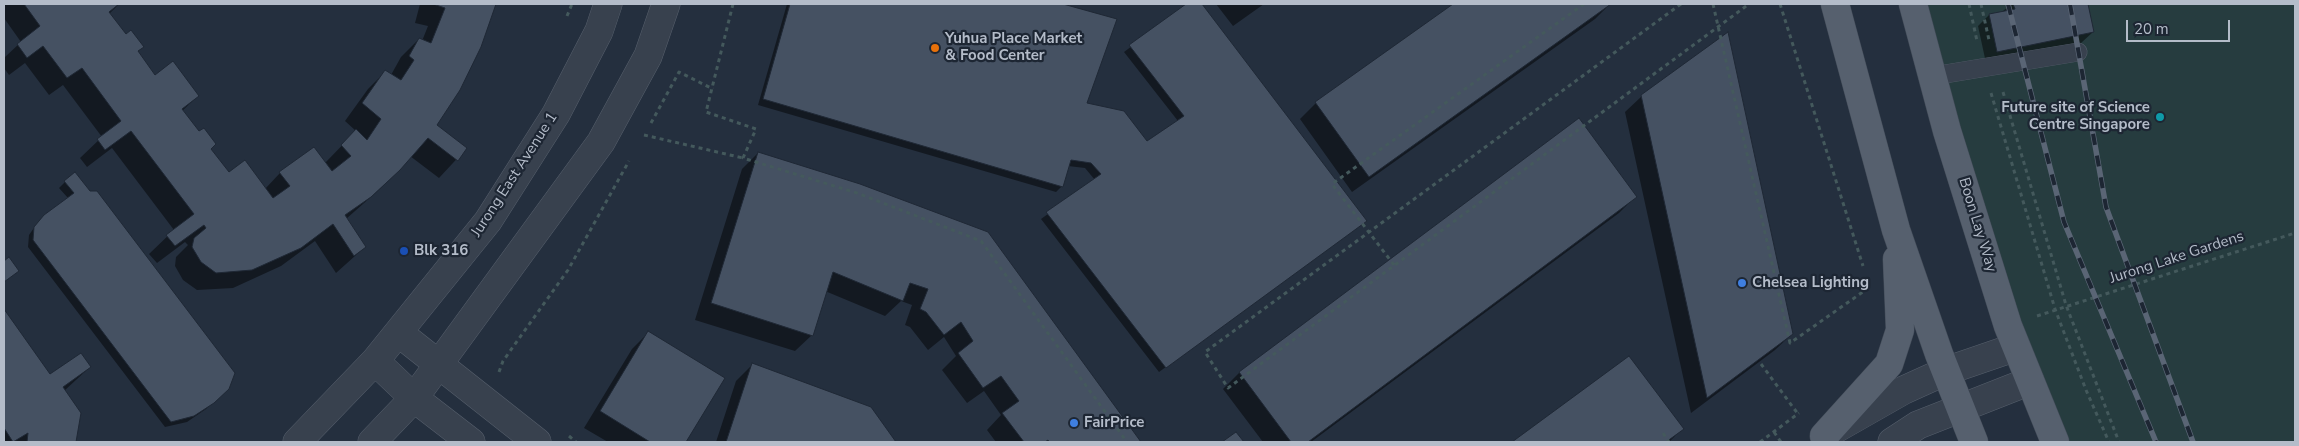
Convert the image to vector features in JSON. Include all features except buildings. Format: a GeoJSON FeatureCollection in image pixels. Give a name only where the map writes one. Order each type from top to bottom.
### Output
{"type":"FeatureCollection","features":[{"type":"Feature","properties":{"kind":"main road"},"geometry":{"type":"LineString","coordinates":[[1835,4],[1896,230],[1946,371],[1974,442]]}},
{"type":"Feature","properties":{"kind":"main road","name":"Boon Lay Way"},"geometry":{"type":"LineString","coordinates":[[1913,4],[1947,130],[2016,347],[2055,442]]}},
{"type":"Feature","properties":{"kind":"main road"},"geometry":{"type":"LineString","coordinates":[[1819,439],[1889,364],[1900,330],[1896,230]]}},
{"type":"Feature","properties":{"kind":"street","name":"Jurong East Avenue 1"},"geometry":{"type":"LineString","coordinates":[[297,442],[375,362],[488,221],[556,114],[598,31],[608,4]]}},
{"type":"Feature","properties":{"kind":"street"},"geometry":{"type":"LineString","coordinates":[[372,442],[414,398],[601,142],[648,56],[666,4]]}},
{"type":"Feature","properties":{"kind":"street"},"geometry":{"type":"LineString","coordinates":[[399,333],[537,442]]}},
{"type":"Feature","properties":{"kind":"street"},"geometry":{"type":"LineString","coordinates":[[1819,439],[1904,390],[1946,371],[2016,347]]}},
{"type":"Feature","properties":{"kind":"street"},"geometry":{"type":"LineString","coordinates":[[375,362],[414,398],[471,442]]}},
{"type":"Feature","properties":{"kind":"street"},"geometry":{"type":"LineString","coordinates":[[1892,442],[1918,425],[2030,381]]}},
{"type":"Feature","properties":{"kind":"lane"},"geometry":{"type":"LineString","coordinates":[[1933,76],[2078,52]]}},
{"type":"Feature","properties":{"kind":"path"},"geometry":{"type":"LineString","coordinates":[[567,16],[572,4]]}},
{"type":"Feature","properties":{"kind":"path"},"geometry":{"type":"LineString","coordinates":[[734,4],[706,112],[756,129],[743,158]]}},
{"type":"Feature","properties":{"kind":"path"},"geometry":{"type":"LineString","coordinates":[[1394,266],[1332,184],[1584,4]]}},
{"type":"Feature","properties":{"kind":"path"},"geometry":{"type":"LineString","coordinates":[[1681,4],[1205,352],[1228,388],[1748,4]]}},
{"type":"Feature","properties":{"kind":"path"},"geometry":{"type":"LineString","coordinates":[[1713,4],[1790,343],[1870,287],[1872,295]]}},
{"type":"Feature","properties":{"kind":"path"},"geometry":{"type":"LineString","coordinates":[[1780,4],[1864,268]]}},
{"type":"Feature","properties":{"kind":"path"},"geometry":{"type":"LineString","coordinates":[[1969,4],[2066,305],[2119,442]]}},
{"type":"Feature","properties":{"kind":"path"},"geometry":{"type":"LineString","coordinates":[[1981,4],[1989,66],[2055,309],[2086,390],[2109,442]]}},
{"type":"Feature","properties":{"kind":"path"},"geometry":{"type":"LineString","coordinates":[[639,143],[679,72],[712,88]]}},
{"type":"Feature","properties":{"kind":"path"},"geometry":{"type":"LineString","coordinates":[[644,135],[743,158],[857,193],[981,241],[1127,442]]}},
{"type":"Feature","properties":{"kind":"path"},"geometry":{"type":"LineString","coordinates":[[499,371],[503,361],[568,270],[630,160]]}},
{"type":"Feature","properties":{"kind":"path","name":"Jurong Lake Gardens"},"geometry":{"type":"LineString","coordinates":[[2066,305],[2295,233]]}},
{"type":"Feature","properties":{"kind":"path"},"geometry":{"type":"LineString","coordinates":[[1761,364],[1798,414]]}},
{"type":"Feature","properties":{"kind":"path"},"geometry":{"type":"LineString","coordinates":[[1774,432],[1781,442]]}},
{"type":"Feature","properties":{"kind":"path"},"geometry":{"type":"LineString","coordinates":[[1663,433],[1670,442]]}},
{"type":"Feature","properties":{"kind":"green space","name":"Future site of Science Centre Singapore"},"geometry":{"type":"Polygon","coordinates":[[[1913,4],[2295,4],[2295,442],[2055,442],[1913,4]]]}},
{"type":"Feature","properties":{"kind":"railway"},"geometry":{"type":"LineString","coordinates":[[2008,4],[2064,222],[2156,442]]}},
{"type":"Feature","properties":{"kind":"railway"},"geometry":{"type":"LineString","coordinates":[[2070,4],[2106,207],[2193,442]]}},
{"type":"Feature","properties":{"kind":"place","name":"Yuhua Place Market & Food Center"},"geometry":{"type":"Point","coordinates":[935,48]}},
{"type":"Feature","properties":{"kind":"place","name":"Future site of Science Centre Singapore"},"geometry":{"type":"Point","coordinates":[2160,117]}},
{"type":"Feature","properties":{"kind":"place","name":"Blk 316"},"geometry":{"type":"Point","coordinates":[404,251]}},
{"type":"Feature","properties":{"kind":"place","name":"Chelsea Lighting"},"geometry":{"type":"Point","coordinates":[1742,283]}},
{"type":"Feature","properties":{"kind":"place","name":"FairPrice"},"geometry":{"type":"Point","coordinates":[1074,423]}}]}
